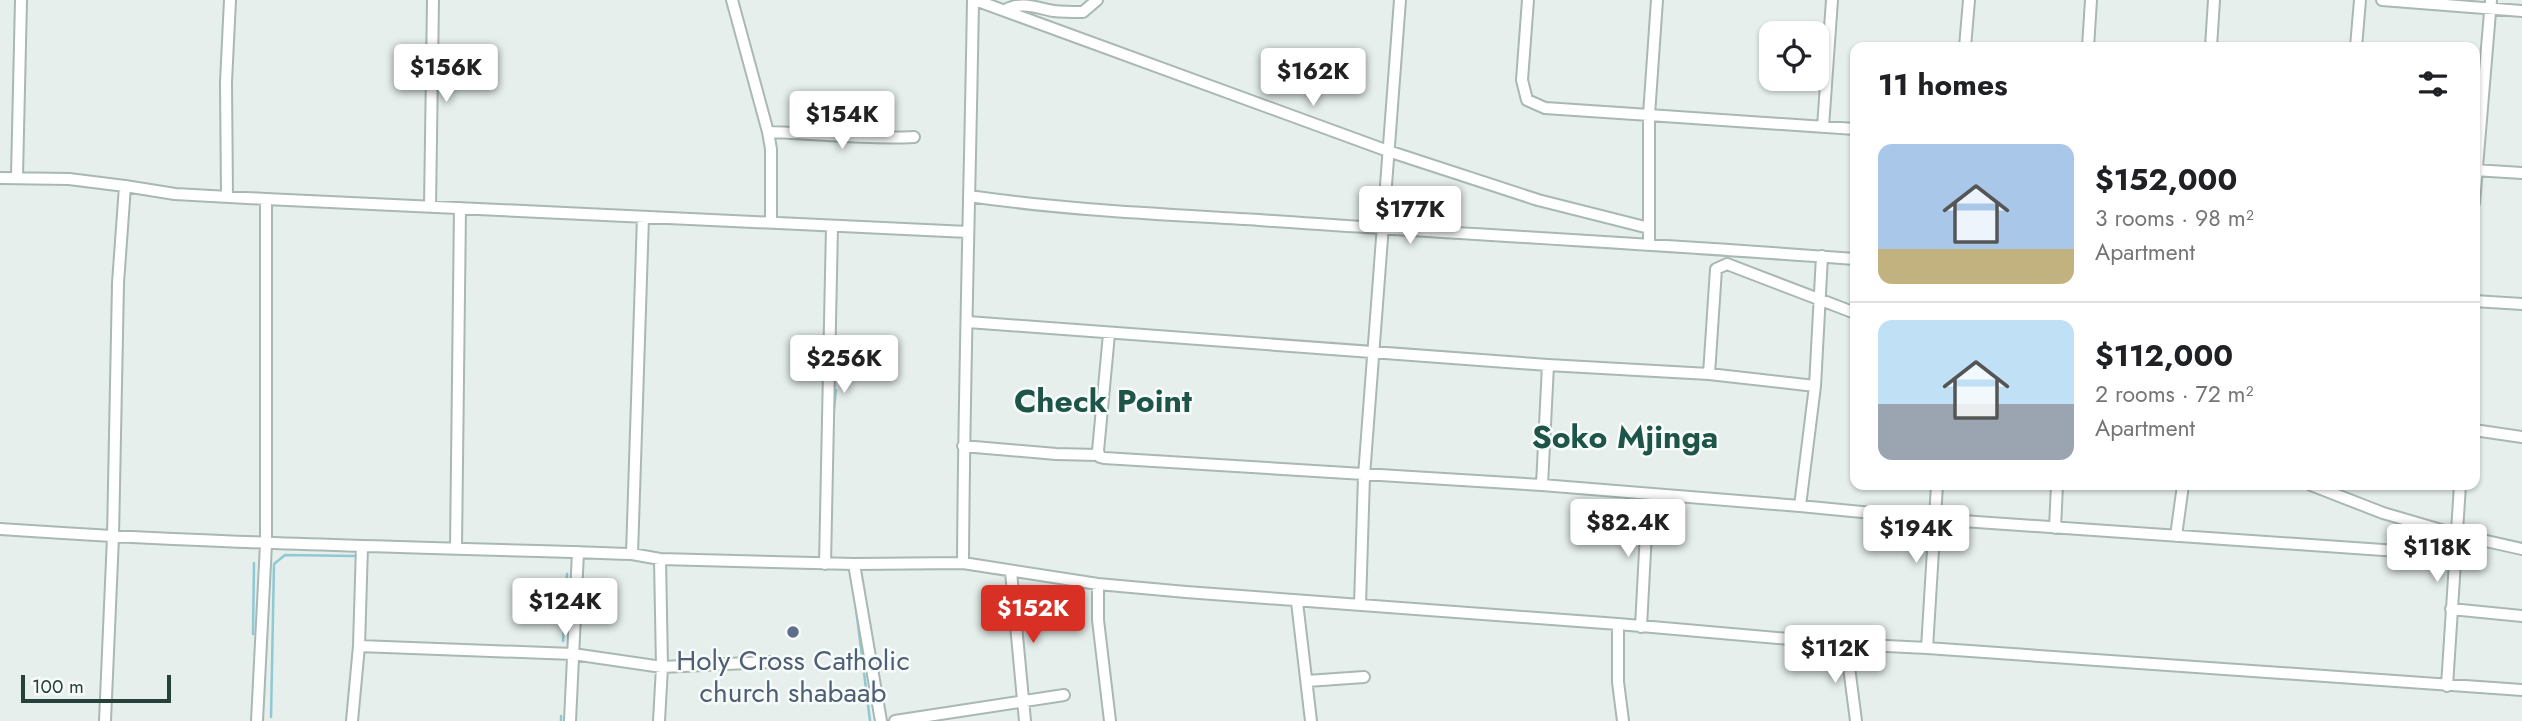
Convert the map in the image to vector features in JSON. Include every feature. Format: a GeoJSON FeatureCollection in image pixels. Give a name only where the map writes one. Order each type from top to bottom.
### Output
{"type":"FeatureCollection","features":[{"type":"Feature","properties":{"kind":"street"},"geometry":{"type":"LineString","coordinates":[[17,176],[21,0]]}},
{"type":"Feature","properties":{"kind":"street"},"geometry":{"type":"LineString","coordinates":[[227,196],[226,82],[230,0]]}},
{"type":"Feature","properties":{"kind":"street"},"geometry":{"type":"LineString","coordinates":[[430,207],[433,0]]}},
{"type":"Feature","properties":{"kind":"street"},"geometry":{"type":"LineString","coordinates":[[732,0],[771,149],[771,223]]}},
{"type":"Feature","properties":{"kind":"street"},"geometry":{"type":"LineString","coordinates":[[963,564],[974,0],[1388,151],[1538,200],[1649,228]]}},
{"type":"Feature","properties":{"kind":"street"},"geometry":{"type":"LineString","coordinates":[[1005,10],[1013,5],[1027,5],[1057,11],[1083,12],[1097,0]]}},
{"type":"Feature","properties":{"kind":"street"},"geometry":{"type":"LineString","coordinates":[[1360,606],[1364,476],[1400,0]]}},
{"type":"Feature","properties":{"kind":"street"},"geometry":{"type":"LineString","coordinates":[[1528,0],[1522,80],[1527,100],[1545,107],[1850,129]]}},
{"type":"Feature","properties":{"kind":"street"},"geometry":{"type":"LineString","coordinates":[[1649,243],[1649,115],[1657,0]]}},
{"type":"Feature","properties":{"kind":"street"},"geometry":{"type":"LineString","coordinates":[[1823,127],[1832,0]]}},
{"type":"Feature","properties":{"kind":"street"},"geometry":{"type":"LineString","coordinates":[[1965,42],[1969,0]]}},
{"type":"Feature","properties":{"kind":"street"},"geometry":{"type":"LineString","coordinates":[[2088,42],[2091,0]]}},
{"type":"Feature","properties":{"kind":"street"},"geometry":{"type":"LineString","coordinates":[[2211,42],[2214,0]]}},
{"type":"Feature","properties":{"kind":"street"},"geometry":{"type":"LineString","coordinates":[[2356,42],[2360,0]]}},
{"type":"Feature","properties":{"kind":"street"},"geometry":{"type":"LineString","coordinates":[[2382,0],[2490,4],[2522,11]]}},
{"type":"Feature","properties":{"kind":"street"},"geometry":{"type":"LineString","coordinates":[[2480,115],[2490,4]]}},
{"type":"Feature","properties":{"kind":"street"},"geometry":{"type":"LineString","coordinates":[[768,132],[822,133],[881,139],[914,137]]}},
{"type":"Feature","properties":{"kind":"street"},"geometry":{"type":"LineString","coordinates":[[2480,171],[2522,173]]}},
{"type":"Feature","properties":{"kind":"street"},"geometry":{"type":"LineString","coordinates":[[0,177],[69,179],[175,194],[968,232]]}},
{"type":"Feature","properties":{"kind":"street"},"geometry":{"type":"LineString","coordinates":[[105,721],[113,537],[118,283],[125,186]]}},
{"type":"Feature","properties":{"kind":"street"},"geometry":{"type":"LineString","coordinates":[[969,196],[1033,205],[1381,229],[1649,243],[1850,259]]}},
{"type":"Feature","properties":{"kind":"street"},"geometry":{"type":"LineString","coordinates":[[257,721],[266,544],[266,199]]}},
{"type":"Feature","properties":{"kind":"street"},"geometry":{"type":"LineString","coordinates":[[456,548],[460,208]]}},
{"type":"Feature","properties":{"kind":"street"},"geometry":{"type":"LineString","coordinates":[[632,554],[643,217]]}},
{"type":"Feature","properties":{"kind":"street"},"geometry":{"type":"LineString","coordinates":[[825,564],[832,226]]}},
{"type":"Feature","properties":{"kind":"street"},"geometry":{"type":"LineString","coordinates":[[1800,506],[1815,386],[1822,256]]}},
{"type":"Feature","properties":{"kind":"street"},"geometry":{"type":"LineString","coordinates":[[1709,374],[1716,269],[1727,264],[1850,311]]}},
{"type":"Feature","properties":{"kind":"street"},"geometry":{"type":"LineString","coordinates":[[2480,301],[2522,304]]}},
{"type":"Feature","properties":{"kind":"street"},"geometry":{"type":"LineString","coordinates":[[968,322],[1548,365],[1709,374],[1815,386]]}},
{"type":"Feature","properties":{"kind":"street"},"geometry":{"type":"LineString","coordinates":[[1098,455],[1109,334]]}},
{"type":"Feature","properties":{"kind":"street"},"geometry":{"type":"LineString","coordinates":[[1542,485],[1548,365]]}},
{"type":"Feature","properties":{"kind":"street"},"geometry":{"type":"LineString","coordinates":[[2480,431],[2522,436]]}},
{"type":"Feature","properties":{"kind":"street"},"geometry":{"type":"LineString","coordinates":[[964,446],[1364,476],[1542,485],[1934,519],[2455,555]]}},
{"type":"Feature","properties":{"kind":"street"},"geometry":{"type":"LineString","coordinates":[[1927,648],[1937,490]]}},
{"type":"Feature","properties":{"kind":"street"},"geometry":{"type":"LineString","coordinates":[[2055,528],[2057,490]]}},
{"type":"Feature","properties":{"kind":"street"},"geometry":{"type":"LineString","coordinates":[[2176,536],[2182,490]]}},
{"type":"Feature","properties":{"kind":"street"},"geometry":{"type":"LineString","coordinates":[[2324,490],[2383,513],[2455,534],[2522,549]]}},
{"type":"Feature","properties":{"kind":"street"},"geometry":{"type":"LineString","coordinates":[[2447,686],[2459,490]]}},
{"type":"Feature","properties":{"kind":"street"},"geometry":{"type":"LineString","coordinates":[[1641,627],[1648,494]]}},
{"type":"Feature","properties":{"kind":"street"},"geometry":{"type":"LineString","coordinates":[[0,529],[266,544],[632,554],[660,559],[825,564],[963,564],[1098,584],[1297,602],[1618,624],[1846,644],[2522,690]]}},
{"type":"Feature","properties":{"kind":"street"},"geometry":{"type":"LineString","coordinates":[[352,721],[359,646],[362,545]]}},
{"type":"Feature","properties":{"kind":"street"},"geometry":{"type":"LineString","coordinates":[[570,721],[578,552]]}},
{"type":"Feature","properties":{"kind":"street"},"geometry":{"type":"LineString","coordinates":[[659,721],[662,667],[660,559]]}},
{"type":"Feature","properties":{"kind":"street"},"geometry":{"type":"LineString","coordinates":[[854,564],[881,721]]}},
{"type":"Feature","properties":{"kind":"street"},"geometry":{"type":"LineString","coordinates":[[1011,572],[1025,721]]}},
{"type":"Feature","properties":{"kind":"street"},"geometry":{"type":"LineString","coordinates":[[1098,584],[1098,620],[1110,721]]}},
{"type":"Feature","properties":{"kind":"street"},"geometry":{"type":"LineString","coordinates":[[1297,602],[1311,721]]}},
{"type":"Feature","properties":{"kind":"street"},"geometry":{"type":"LineString","coordinates":[[2451,609],[2522,616]]}},
{"type":"Feature","properties":{"kind":"street"},"geometry":{"type":"LineString","coordinates":[[1618,624],[1618,682],[1623,721]]}},
{"type":"Feature","properties":{"kind":"street"},"geometry":{"type":"LineString","coordinates":[[1846,644],[1856,721]]}},
{"type":"Feature","properties":{"kind":"street"},"geometry":{"type":"LineString","coordinates":[[359,646],[573,654],[662,667],[771,662]]}},
{"type":"Feature","properties":{"kind":"street"},"geometry":{"type":"LineString","coordinates":[[1307,681],[1364,677]]}},
{"type":"Feature","properties":{"kind":"street"},"geometry":{"type":"LineString","coordinates":[[894,721],[1064,695]]}},
{"type":"Feature","properties":{"kind":"waterway"},"geometry":{"type":"LineString","coordinates":[[833,418],[836,390]]}},
{"type":"Feature","properties":{"kind":"waterway"},"geometry":{"type":"LineString","coordinates":[[271,717],[274,564],[285,555],[354,556]]}},
{"type":"Feature","properties":{"kind":"waterway"},"geometry":{"type":"LineString","coordinates":[[253,634],[254,563]]}},
{"type":"Feature","properties":{"kind":"waterway"},"geometry":{"type":"LineString","coordinates":[[563,641],[567,574]]}},
{"type":"Feature","properties":{"kind":"waterway"},"geometry":{"type":"LineString","coordinates":[[854,592],[870,721]]}},
{"type":"Feature","properties":{"kind":"waterway"},"geometry":{"type":"LineString","coordinates":[[561,716],[561,721]]}},
{"type":"Feature","properties":{"kind":"place","name":"Holy Cross Catholic church shabaab"},"geometry":{"type":"Point","coordinates":[793,632]}},
{"type":"Feature","properties":{"kind":"district","name":"Check Point"},"geometry":{"type":"Point","coordinates":[1103,401]}},
{"type":"Feature","properties":{"kind":"district","name":"Soko Mjinga"},"geometry":{"type":"Point","coordinates":[1625,437]}}]}
